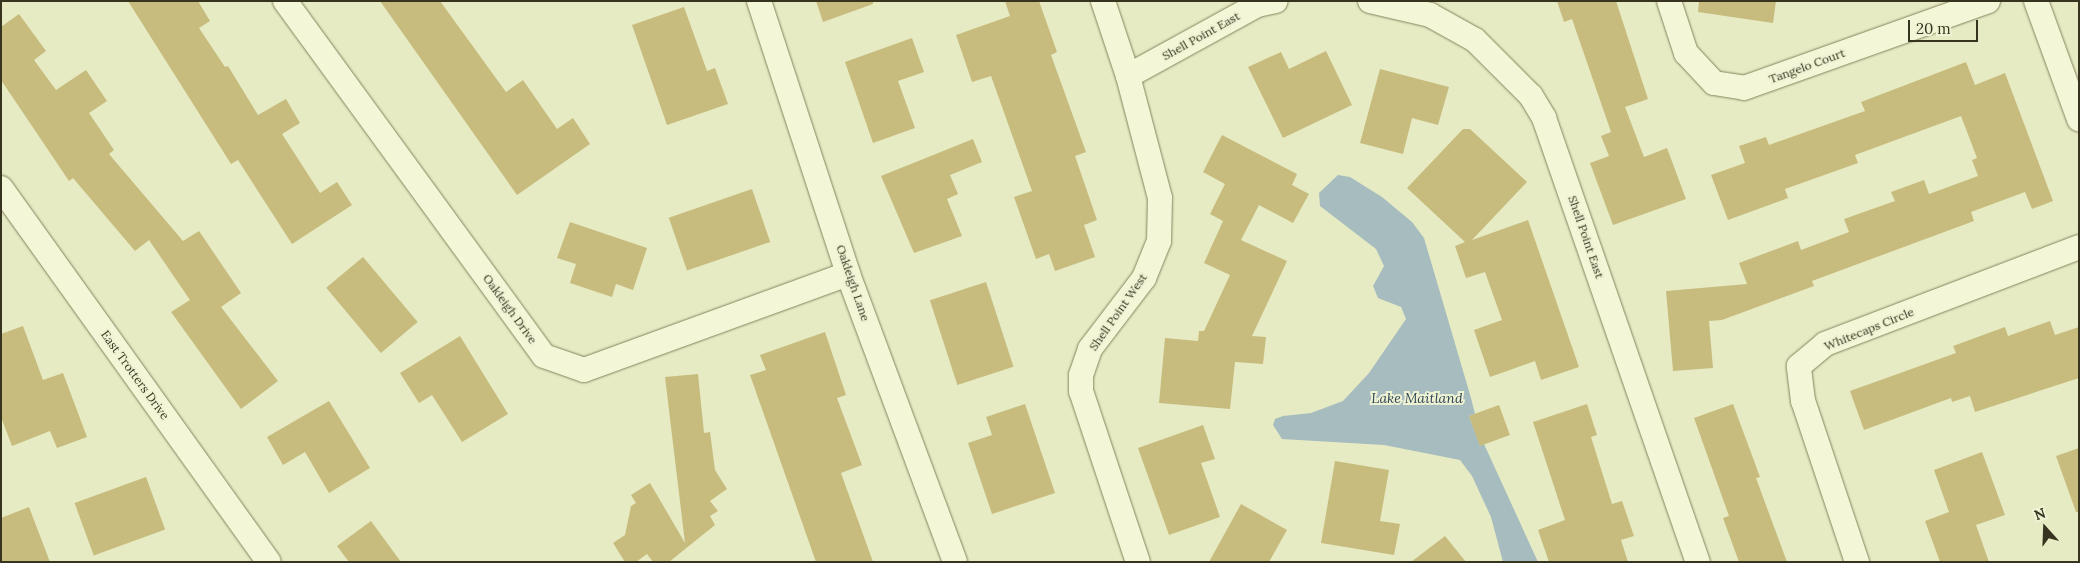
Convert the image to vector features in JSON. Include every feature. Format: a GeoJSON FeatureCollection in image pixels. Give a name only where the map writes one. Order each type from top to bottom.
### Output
{"type":"FeatureCollection","features":[{"type":"Feature","properties":{"kind":"street","name":"Oakleigh Drive"},"geometry":{"type":"LineString","coordinates":[[285,1],[544,356],[584,370],[848,274]]}},
{"type":"Feature","properties":{"kind":"street","name":"Oakleigh Lane"},"geometry":{"type":"LineString","coordinates":[[759,1],[848,274],[955,562]]}},
{"type":"Feature","properties":{"kind":"street","name":"Shell Point West"},"geometry":{"type":"LineString","coordinates":[[1103,1],[1128,76],[1160,198],[1159,241],[1144,278],[1090,349],[1081,375],[1081,391],[1138,562]]}},
{"type":"Feature","properties":{"kind":"street","name":"Shell Point East"},"geometry":{"type":"LineString","coordinates":[[1128,76],[1257,5],[1276,1]]}},
{"type":"Feature","properties":{"kind":"street","name":"Shell Point East"},"geometry":{"type":"LineString","coordinates":[[1370,1],[1430,15],[1475,40],[1531,96],[1544,118],[1698,562]]}},
{"type":"Feature","properties":{"kind":"street","name":"Tangelo Court"},"geometry":{"type":"LineString","coordinates":[[1669,1],[1686,53],[1714,83],[1744,88],[1988,1]]}},
{"type":"Feature","properties":{"kind":"street"},"geometry":{"type":"LineString","coordinates":[[2036,1],[2079,119]]}},
{"type":"Feature","properties":{"kind":"street","name":"East Trotters Drive"},"geometry":{"type":"LineString","coordinates":[[1,188],[260,560]]}},
{"type":"Feature","properties":{"kind":"street","name":"Whitecaps Circle"},"geometry":{"type":"LineString","coordinates":[[1858,562],[1803,400],[1800,366],[1825,344],[2079,247]]}},
{"type":"Feature","properties":{"kind":"water","name":"Lake Maitland"},"geometry":{"type":"Polygon","coordinates":[[[1338,175],[1350,177],[1382,197],[1412,222],[1424,238],[1471,398],[1475,414],[1469,416],[1480,445],[1484,444],[1538,562],[1503,562],[1491,517],[1472,476],[1460,460],[1384,445],[1282,439],[1273,425],[1275,419],[1283,416],[1311,413],[1343,401],[1369,373],[1406,319],[1401,307],[1378,298],[1373,286],[1384,266],[1376,249],[1320,206],[1319,193],[1338,175]]]}},
{"type":"Feature","properties":{"kind":"building"},"geometry":{"type":"Polygon","coordinates":[[[128,1],[198,1],[210,21],[199,28],[225,67],[228,66],[258,115],[286,99],[300,123],[282,134],[320,193],[337,182],[352,205],[292,244],[238,160],[231,164],[128,1]]]}},
{"type":"Feature","properties":{"kind":"building"},"geometry":{"type":"Polygon","coordinates":[[[380,1],[440,1],[506,92],[523,80],[557,129],[573,118],[590,144],[517,195],[380,1]]]}},
{"type":"Feature","properties":{"kind":"building"},"geometry":{"type":"Polygon","coordinates":[[[816,1],[873,1],[873,4],[823,22],[816,1]]]}},
{"type":"Feature","properties":{"kind":"building"},"geometry":{"type":"Polygon","coordinates":[[[1005,1],[1039,1],[1057,52],[1051,55],[1086,152],[1075,156],[1097,220],[1084,225],[1095,257],[1055,271],[1049,254],[1036,259],[1014,197],[1032,191],[991,76],[972,82],[956,35],[1010,16],[1005,1]]]}},
{"type":"Feature","properties":{"kind":"building"},"geometry":{"type":"Polygon","coordinates":[[[1557,1],[1616,1],[1648,99],[1625,107],[1644,157],[1667,148],[1686,199],[1613,225],[1590,163],[1609,156],[1601,136],[1611,132],[1572,19],[1564,22],[1557,1]]]}},
{"type":"Feature","properties":{"kind":"building"},"geometry":{"type":"Polygon","coordinates":[[[1699,1],[1776,1],[1773,23],[1698,12],[1699,1]]]}},
{"type":"Feature","properties":{"kind":"building"},"geometry":{"type":"Polygon","coordinates":[[[684,7],[707,71],[715,68],[728,104],[667,125],[632,25],[684,7]]]}},
{"type":"Feature","properties":{"kind":"building"},"geometry":{"type":"Polygon","coordinates":[[[19,14],[46,51],[34,60],[56,90],[86,70],[107,101],[89,113],[114,150],[109,154],[183,241],[199,231],[241,293],[221,307],[278,381],[241,409],[171,312],[190,300],[149,240],[135,251],[73,178],[69,181],[1,80],[1,27],[19,14]]]}},
{"type":"Feature","properties":{"kind":"building"},"geometry":{"type":"Polygon","coordinates":[[[912,38],[924,72],[898,81],[915,128],[873,143],[845,62],[912,38]]]}},
{"type":"Feature","properties":{"kind":"building"},"geometry":{"type":"Polygon","coordinates":[[[1326,51],[1352,105],[1283,138],[1248,67],[1281,52],[1289,69],[1326,51]]]}},
{"type":"Feature","properties":{"kind":"building"},"geometry":{"type":"Polygon","coordinates":[[[1966,62],[1975,85],[2005,73],[2053,201],[2032,209],[2025,192],[1971,212],[1974,221],[1812,281],[1814,286],[1722,320],[1709,321],[1713,368],[1673,371],[1666,291],[1747,284],[1739,263],[1798,241],[1801,250],[1849,232],[1844,219],[1895,201],[1891,192],[1924,180],[1929,194],[1978,176],[1972,160],[1977,158],[1961,116],[1855,155],[1858,163],[1785,189],[1788,198],[1728,220],[1711,175],[1745,163],[1739,146],[1766,137],[1769,145],[1865,111],[1861,102],[1966,62]]]}},
{"type":"Feature","properties":{"kind":"building"},"geometry":{"type":"Polygon","coordinates":[[[1380,69],[1449,87],[1438,125],[1412,118],[1403,154],[1360,143],[1380,69]]]}},
{"type":"Feature","properties":{"kind":"building"},"geometry":{"type":"Polygon","coordinates":[[[1463,129],[1470,129],[1527,182],[1472,240],[1528,220],[1579,367],[1541,380],[1535,361],[1490,377],[1474,330],[1502,320],[1485,272],[1466,278],[1455,246],[1465,242],[1407,188],[1463,129]]]}},
{"type":"Feature","properties":{"kind":"building"},"geometry":{"type":"Polygon","coordinates":[[[1222,135],[1297,174],[1292,185],[1309,194],[1293,223],[1259,205],[1241,240],[1287,261],[1252,336],[1266,337],[1263,364],[1235,362],[1230,409],[1159,403],[1165,338],[1198,341],[1199,331],[1204,331],[1230,275],[1204,263],[1223,221],[1210,214],[1225,184],[1203,172],[1222,135]]]}},
{"type":"Feature","properties":{"kind":"building"},"geometry":{"type":"Polygon","coordinates":[[[973,139],[982,162],[950,175],[958,194],[947,199],[962,236],[914,253],[881,176],[973,139]]]}},
{"type":"Feature","properties":{"kind":"building"},"geometry":{"type":"Polygon","coordinates":[[[752,189],[770,242],[687,271],[669,218],[752,189]]]}},
{"type":"Feature","properties":{"kind":"building"},"geometry":{"type":"Polygon","coordinates":[[[570,222],[647,248],[633,290],[616,284],[612,297],[570,283],[576,264],[557,258],[570,222]]]}},
{"type":"Feature","properties":{"kind":"building"},"geometry":{"type":"Polygon","coordinates":[[[363,257],[418,322],[381,353],[326,288],[363,257]]]}},
{"type":"Feature","properties":{"kind":"building"},"geometry":{"type":"Polygon","coordinates":[[[986,282],[1014,367],[957,385],[930,300],[986,282]]]}},
{"type":"Feature","properties":{"kind":"building"},"geometry":{"type":"Polygon","coordinates":[[[2050,321],[2055,335],[2079,327],[2079,378],[1975,412],[1970,396],[1952,402],[1951,398],[1864,430],[1850,391],[1956,353],[1953,346],[2005,327],[2008,336],[2050,321]]]}},
{"type":"Feature","properties":{"kind":"building"},"geometry":{"type":"Polygon","coordinates":[[[23,326],[43,380],[63,373],[87,437],[57,448],[50,431],[12,446],[1,417],[1,334],[23,326]]]}},
{"type":"Feature","properties":{"kind":"building"},"geometry":{"type":"Polygon","coordinates":[[[825,332],[846,395],[837,398],[862,465],[841,473],[873,562],[816,562],[750,375],[766,370],[760,355],[825,332]]]}},
{"type":"Feature","properties":{"kind":"building"},"geometry":{"type":"Polygon","coordinates":[[[460,336],[508,414],[462,442],[432,395],[419,403],[400,373],[460,336]]]}},
{"type":"Feature","properties":{"kind":"building"},"geometry":{"type":"Polygon","coordinates":[[[698,374],[704,433],[710,432],[715,470],[727,489],[710,501],[718,511],[710,516],[715,525],[669,562],[653,562],[647,554],[636,562],[625,562],[613,543],[625,535],[631,506],[636,503],[631,495],[650,483],[685,543],[665,377],[698,374]]]}},
{"type":"Feature","properties":{"kind":"building"},"geometry":{"type":"Polygon","coordinates":[[[329,401],[370,468],[329,493],[305,452],[283,465],[267,437],[329,401]]]}},
{"type":"Feature","properties":{"kind":"building"},"geometry":{"type":"Polygon","coordinates":[[[1025,404],[1055,493],[992,514],[968,443],[992,435],[986,417],[1025,404]]]}},
{"type":"Feature","properties":{"kind":"building"},"geometry":{"type":"Polygon","coordinates":[[[1587,404],[1597,435],[1591,437],[1612,504],[1622,501],[1634,536],[1621,540],[1628,562],[1549,562],[1538,530],[1565,520],[1533,422],[1587,404]]]}},
{"type":"Feature","properties":{"kind":"building"},"geometry":{"type":"Polygon","coordinates":[[[1733,404],[1760,477],[1756,478],[1787,562],[1739,562],[1723,518],[1729,516],[1694,418],[1733,404]]]}},
{"type":"Feature","properties":{"kind":"building"},"geometry":{"type":"Polygon","coordinates":[[[1499,405],[1510,435],[1480,446],[1469,416],[1499,405]]]}},
{"type":"Feature","properties":{"kind":"building"},"geometry":{"type":"Polygon","coordinates":[[[1203,425],[1215,459],[1201,463],[1220,517],[1169,535],[1138,448],[1203,425]]]}},
{"type":"Feature","properties":{"kind":"building"},"geometry":{"type":"Polygon","coordinates":[[[2079,448],[2079,512],[2076,512],[2056,456],[2079,448]]]}},
{"type":"Feature","properties":{"kind":"building"},"geometry":{"type":"Polygon","coordinates":[[[1982,452],[2005,515],[1976,525],[1989,562],[1940,562],[1925,521],[1949,512],[1934,470],[1982,452]]]}},
{"type":"Feature","properties":{"kind":"building"},"geometry":{"type":"Polygon","coordinates":[[[1335,461],[1389,470],[1380,521],[1400,524],[1394,555],[1321,543],[1335,461]]]}},
{"type":"Feature","properties":{"kind":"building"},"geometry":{"type":"Polygon","coordinates":[[[146,477],[165,530],[94,556],[75,503],[146,477]]]}},
{"type":"Feature","properties":{"kind":"building"},"geometry":{"type":"Polygon","coordinates":[[[1241,504],[1287,530],[1269,562],[1209,562],[1241,504]]]}},
{"type":"Feature","properties":{"kind":"building"},"geometry":{"type":"Polygon","coordinates":[[[29,507],[50,562],[1,562],[1,518],[29,507]]]}},
{"type":"Feature","properties":{"kind":"building"},"geometry":{"type":"Polygon","coordinates":[[[371,521],[401,562],[349,562],[337,546],[371,521]]]}},
{"type":"Feature","properties":{"kind":"building"},"geometry":{"type":"Polygon","coordinates":[[[1445,536],[1466,562],[1411,562],[1445,536]]]}}]}
